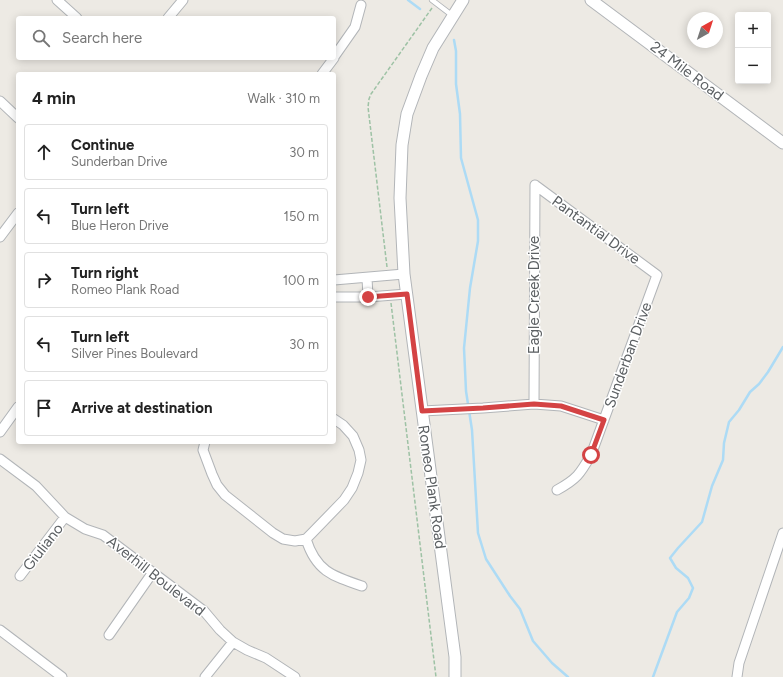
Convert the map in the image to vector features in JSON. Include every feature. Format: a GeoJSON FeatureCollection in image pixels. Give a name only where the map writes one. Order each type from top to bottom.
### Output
{"type":"FeatureCollection","features":[{"type":"Feature","properties":{"kind":"street"},"geometry":{"type":"LineString","coordinates":[[57,0],[75,16]]}},
{"type":"Feature","properties":{"kind":"street"},"geometry":{"type":"LineString","coordinates":[[170,16],[183,0]]}},
{"type":"Feature","properties":{"kind":"street","name":"Romeo Plank Road"},"geometry":{"type":"LineString","coordinates":[[455,677],[455,657],[404,274],[400,198],[402,145],[407,114],[433,48],[463,0]]}},
{"type":"Feature","properties":{"kind":"street","name":"24 Mile Road"},"geometry":{"type":"LineString","coordinates":[[591,0],[783,143]]}},
{"type":"Feature","properties":{"kind":"street"},"geometry":{"type":"LineString","coordinates":[[336,55],[355,27],[361,5]]}},
{"type":"Feature","properties":{"kind":"street"},"geometry":{"type":"LineString","coordinates":[[324,72],[332,60]]}},
{"type":"Feature","properties":{"kind":"street"},"geometry":{"type":"LineString","coordinates":[[0,101],[16,116]]}},
{"type":"Feature","properties":{"kind":"street","name":"Pantantial Drive"},"geometry":{"type":"LineString","coordinates":[[535,185],[657,275]]}},
{"type":"Feature","properties":{"kind":"street","name":"Eagle Creek Drive"},"geometry":{"type":"LineString","coordinates":[[534,404],[535,185]]}},
{"type":"Feature","properties":{"kind":"street"},"geometry":{"type":"LineString","coordinates":[[0,237],[16,216]]}},
{"type":"Feature","properties":{"kind":"street"},"geometry":{"type":"LineString","coordinates":[[336,280],[404,274]]}},
{"type":"Feature","properties":{"kind":"street","name":"Sunderban Drive"},"geometry":{"type":"LineString","coordinates":[[557,490],[571,482],[581,472],[591,455],[657,275]]}},
{"type":"Feature","properties":{"kind":"street"},"geometry":{"type":"LineString","coordinates":[[367,278],[368,297]]}},
{"type":"Feature","properties":{"kind":"street"},"geometry":{"type":"LineString","coordinates":[[336,296],[368,297],[407,294]]}},
{"type":"Feature","properties":{"kind":"street"},"geometry":{"type":"LineString","coordinates":[[422,411],[534,404],[561,406],[604,420]]}},
{"type":"Feature","properties":{"kind":"street"},"geometry":{"type":"LineString","coordinates":[[0,432],[16,410]]}},
{"type":"Feature","properties":{"kind":"street"},"geometry":{"type":"LineString","coordinates":[[204,444],[203,450],[212,474],[225,495],[284,539],[295,541],[306,539],[344,500],[352,488],[358,473],[361,460],[359,450],[353,436],[343,425],[336,420]]}},
{"type":"Feature","properties":{"kind":"street","name":"Averhill Boulevard"},"geometry":{"type":"LineString","coordinates":[[0,458],[36,486],[66,518],[85,529],[103,535],[204,611],[220,630],[233,642],[266,658],[295,677]]}},
{"type":"Feature","properties":{"kind":"street","name":"Giuliano"},"geometry":{"type":"LineString","coordinates":[[20,576],[66,518]]}},
{"type":"Feature","properties":{"kind":"street"},"geometry":{"type":"LineString","coordinates":[[737,677],[739,663],[782,537]]}},
{"type":"Feature","properties":{"kind":"street"},"geometry":{"type":"LineString","coordinates":[[306,539],[310,552],[317,563],[335,577],[362,586]]}},
{"type":"Feature","properties":{"kind":"street"},"geometry":{"type":"LineString","coordinates":[[108,635],[153,572]]}},
{"type":"Feature","properties":{"kind":"street"},"geometry":{"type":"LineString","coordinates":[[0,630],[62,677]]}},
{"type":"Feature","properties":{"kind":"street"},"geometry":{"type":"LineString","coordinates":[[205,677],[233,642]]}},
{"type":"Feature","properties":{"kind":"lane"},"geometry":{"type":"LineString","coordinates":[[432,0],[453,16]]}},
{"type":"Feature","properties":{"kind":"waterway"},"geometry":{"type":"LineString","coordinates":[[408,0],[420,9]]}},
{"type":"Feature","properties":{"kind":"waterway"},"geometry":{"type":"LineString","coordinates":[[454,40],[456,51],[456,84],[460,114],[461,158],[478,220],[478,241],[470,288],[464,348],[466,391],[472,430],[478,533],[486,559],[520,609],[533,641],[552,663],[568,677]]}},
{"type":"Feature","properties":{"kind":"waterway"},"geometry":{"type":"LineString","coordinates":[[653,677],[677,612],[689,598],[693,588],[688,578],[676,568],[670,558],[702,522],[712,486],[723,460],[724,443],[729,422],[739,410],[750,392],[759,384],[768,372],[783,347]]}},
{"type":"Feature","properties":{"kind":"route"},"geometry":{"type":"LineString","coordinates":[[368,297],[407,294],[422,411],[534,404],[561,406],[604,420],[591,455]]}}]}
